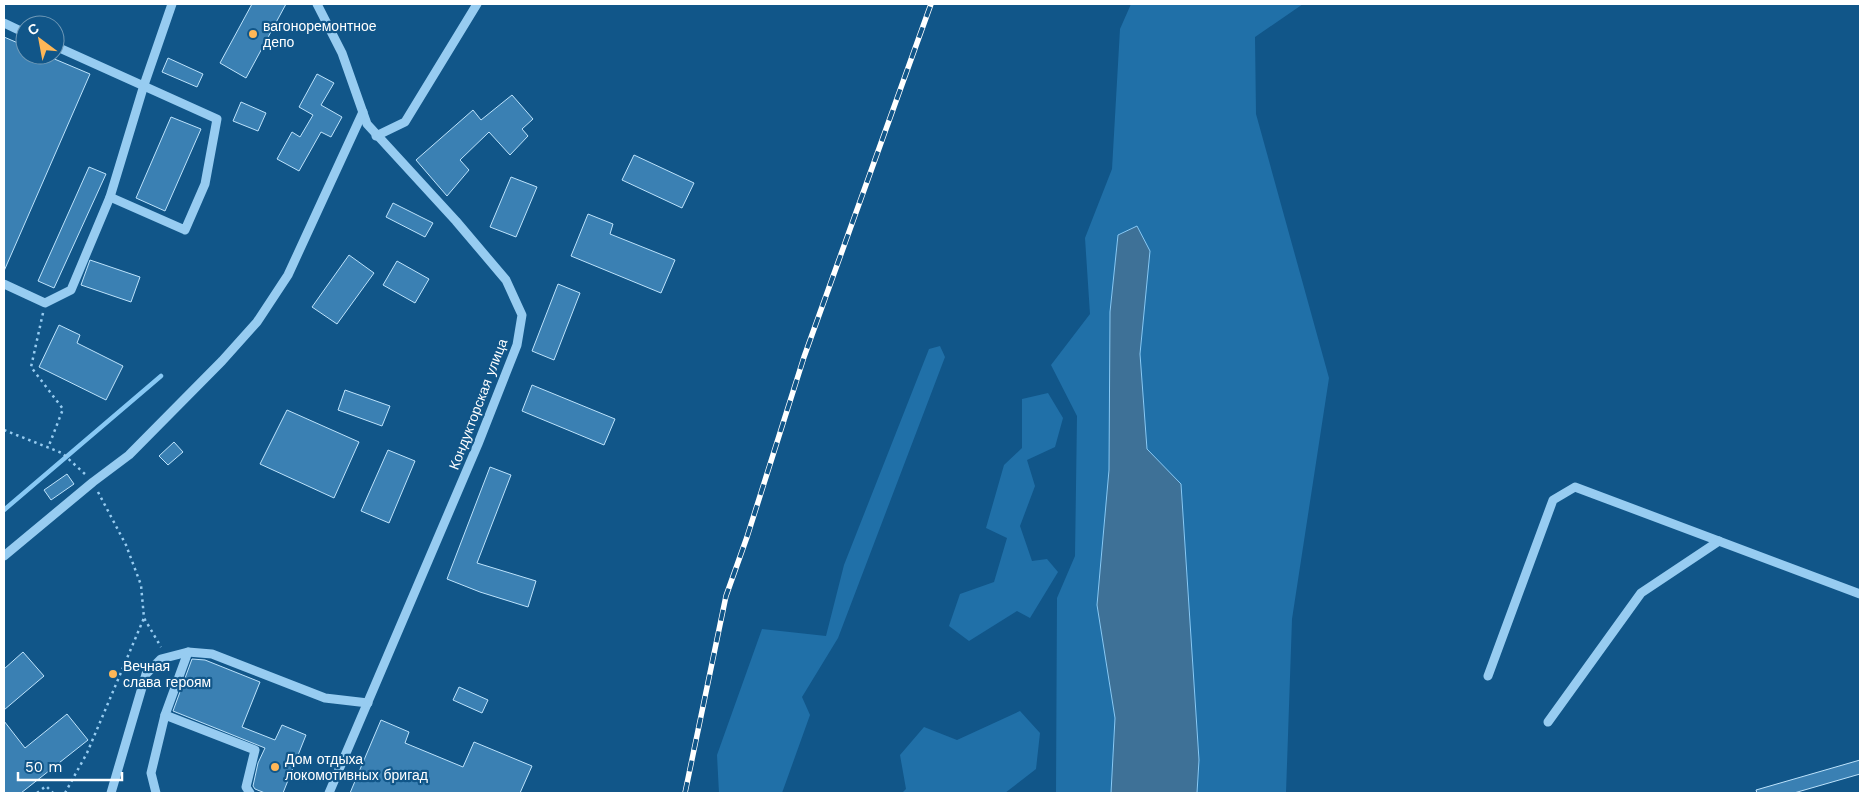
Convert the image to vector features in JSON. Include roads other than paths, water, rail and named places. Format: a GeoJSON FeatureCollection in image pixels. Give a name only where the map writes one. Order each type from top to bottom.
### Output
{"type":"FeatureCollection","features":[{"type":"Feature","properties":{"kind":"lane"},"geometry":{"type":"LineString","coordinates":[[4,284],[45,303],[71,290],[110,197],[144,85],[172,4]]}},
{"type":"Feature","properties":{"kind":"lane","name":"Кондукторская улица"},"geometry":{"type":"LineString","coordinates":[[317,4],[342,54],[367,124],[456,221],[506,280],[522,314],[514,354],[442,531],[329,793]]}},
{"type":"Feature","properties":{"kind":"lane"},"geometry":{"type":"LineString","coordinates":[[376,136],[405,122],[477,4]]}},
{"type":"Feature","properties":{"kind":"lane"},"geometry":{"type":"LineString","coordinates":[[65,50],[217,119],[205,184],[185,230],[110,197]]}},
{"type":"Feature","properties":{"kind":"lane"},"geometry":{"type":"LineString","coordinates":[[4,556],[93,482],[129,455],[222,361],[256,322],[288,275],[364,112]]}},
{"type":"Feature","properties":{"kind":"lane"},"geometry":{"type":"LineString","coordinates":[[1488,676],[1553,500],[1575,487],[1860,594]]}},
{"type":"Feature","properties":{"kind":"lane"},"geometry":{"type":"LineString","coordinates":[[1548,722],[1641,593],[1719,541]]}},
{"type":"Feature","properties":{"kind":"lane"},"geometry":{"type":"LineString","coordinates":[[112,793],[146,674],[161,659],[167,659],[188,652],[212,654],[325,698],[368,703]]}},
{"type":"Feature","properties":{"kind":"lane"},"geometry":{"type":"LineString","coordinates":[[156,793],[151,773],[165,715],[188,652]]}},
{"type":"Feature","properties":{"kind":"lane"},"geometry":{"type":"LineString","coordinates":[[165,715],[255,750],[246,787],[250,793]]}},
{"type":"Feature","properties":{"kind":"waterway"},"geometry":{"type":"LineString","coordinates":[[4,510],[161,376]]}},
{"type":"Feature","properties":{"kind":"railway"},"geometry":{"type":"LineString","coordinates":[[685,793],[726,596],[747,537],[804,357],[931,4]]}},
{"type":"Feature","properties":{"kind":"place","name":"вагоноремонтное депо"},"geometry":{"type":"Point","coordinates":[253,34]}},
{"type":"Feature","properties":{"kind":"place","name":"Вечная слава героям"},"geometry":{"type":"Point","coordinates":[113,674]}},
{"type":"Feature","properties":{"kind":"place","name":"Дом отдыха локомотивных бригад"},"geometry":{"type":"Point","coordinates":[275,767]}}]}
